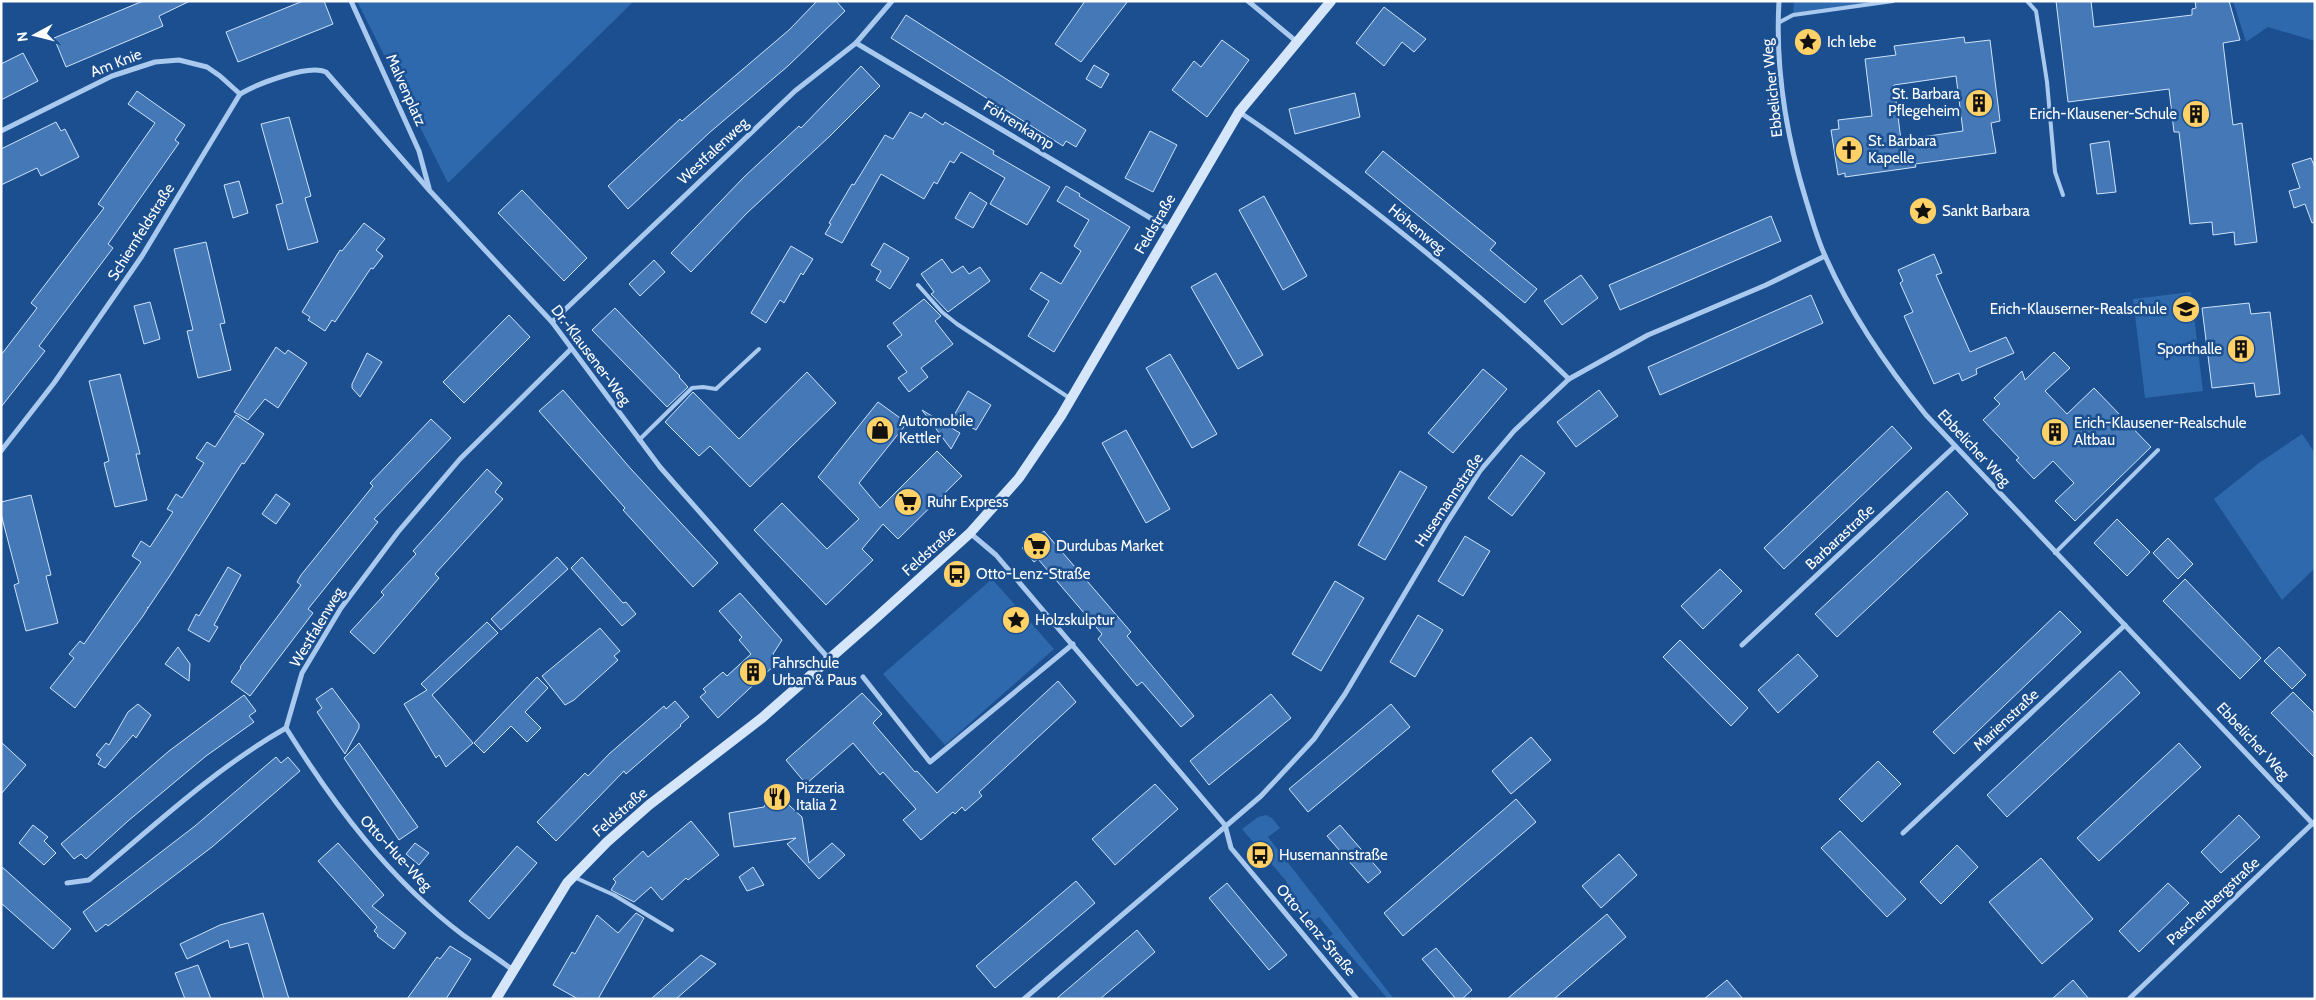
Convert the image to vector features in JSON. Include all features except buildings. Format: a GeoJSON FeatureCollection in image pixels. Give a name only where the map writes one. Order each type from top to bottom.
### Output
{"type":"FeatureCollection","features":[{"type":"Feature","properties":{"kind":"main road","name":"Feldstraße"},"geometry":{"type":"LineString","coordinates":[[496,999],[567,883],[608,842],[649,805],[762,718],[829,659],[970,534],[1020,478],[1071,399],[1239,112],[1331,1]]}},
{"type":"Feature","properties":{"kind":"street","name":"Malvenplatz"},"geometry":{"type":"LineString","coordinates":[[351,1],[419,150],[430,191]]}},
{"type":"Feature","properties":{"kind":"street","name":"Westfalenweg"},"geometry":{"type":"LineString","coordinates":[[552,322],[795,91],[856,43],[892,1]]}},
{"type":"Feature","properties":{"kind":"street"},"geometry":{"type":"LineString","coordinates":[[1248,1],[1298,42]]}},
{"type":"Feature","properties":{"kind":"street","name":"Ebbelicher Weg"},"geometry":{"type":"LineString","coordinates":[[1779,1],[1778,59],[1783,105],[1792,153],[1825,256],[1877,348],[1903,386],[1955,446],[2314,823]]}},
{"type":"Feature","properties":{"kind":"street","name":"Föhrenkamp"},"geometry":{"type":"LineString","coordinates":[[856,43],[1169,229]]}},
{"type":"Feature","properties":{"kind":"street","name":"Am Knie"},"geometry":{"type":"LineString","coordinates":[[1,131],[112,76],[155,62],[179,60],[207,67],[240,94]]}},
{"type":"Feature","properties":{"kind":"street","name":"Dr.-Klausener-Weg"},"geometry":{"type":"LineString","coordinates":[[240,94],[251,88],[304,71],[316,70],[326,72],[430,191],[552,322],[660,467],[829,659]]}},
{"type":"Feature","properties":{"kind":"street","name":"Schiernfeldstraße"},"geometry":{"type":"LineString","coordinates":[[1,451],[54,383],[142,256],[240,94]]}},
{"type":"Feature","properties":{"kind":"street","name":"Höhenweg"},"geometry":{"type":"LineString","coordinates":[[1239,112],[1270,132],[1394,226],[1521,333],[1569,379]]}},
{"type":"Feature","properties":{"kind":"street","name":"Husemannstraße"},"geometry":{"type":"LineString","coordinates":[[1024,999],[1271,786],[1314,740],[1345,694],[1426,556],[1480,471],[1514,431],[1569,379],[1648,335],[1766,285],[1825,256]]}},
{"type":"Feature","properties":{"kind":"street","name":"Westfalenweg"},"geometry":{"type":"LineString","coordinates":[[286,728],[302,673],[340,608],[398,532],[460,459],[571,349]]}},
{"type":"Feature","properties":{"kind":"street","name":"Barbarastraße"},"geometry":{"type":"LineString","coordinates":[[1742,646],[1955,446]]}},
{"type":"Feature","properties":{"kind":"street","name":"Otto-Lenz-Straße"},"geometry":{"type":"LineString","coordinates":[[970,534],[996,555],[1225,825],[1231,848],[1357,999]]}},
{"type":"Feature","properties":{"kind":"street","name":"Marienstraße"},"geometry":{"type":"LineString","coordinates":[[1903,833],[2125,625]]}},
{"type":"Feature","properties":{"kind":"street"},"geometry":{"type":"LineString","coordinates":[[863,678],[930,762],[1073,644]]}},
{"type":"Feature","properties":{"kind":"street"},"geometry":{"type":"LineString","coordinates":[[67,882],[90,880],[225,767],[256,745],[286,728]]}},
{"type":"Feature","properties":{"kind":"street","name":"Otto-Hue-Weg"},"geometry":{"type":"LineString","coordinates":[[286,728],[354,827],[387,864],[432,909],[463,935],[514,970]]}},
{"type":"Feature","properties":{"kind":"street","name":"Paschenbergstraße"},"geometry":{"type":"LineString","coordinates":[[2129,999],[2314,823]]}},
{"type":"Feature","properties":{"kind":"lane"},"geometry":{"type":"LineString","coordinates":[[1778,23],[1793,15],[1893,1]]}},
{"type":"Feature","properties":{"kind":"lane"},"geometry":{"type":"LineString","coordinates":[[2027,1],[2036,11],[2046,82],[2055,172],[2063,195]]}},
{"type":"Feature","properties":{"kind":"lane"},"geometry":{"type":"LineString","coordinates":[[918,285],[942,312],[957,324],[1071,399]]}},
{"type":"Feature","properties":{"kind":"lane"},"geometry":{"type":"LineString","coordinates":[[640,440],[692,388],[703,386],[716,389],[759,348]]}},
{"type":"Feature","properties":{"kind":"lane"},"geometry":{"type":"LineString","coordinates":[[2056,553],[2158,450]]}},
{"type":"Feature","properties":{"kind":"lane"},"geometry":{"type":"LineString","coordinates":[[574,877],[614,895],[672,930]]}},
{"type":"Feature","properties":{"kind":"shaded area"},"geometry":{"type":"Polygon","coordinates":[[[357,1],[634,1],[448,183],[357,1]]]}},
{"type":"Feature","properties":{"kind":"shaded area"},"geometry":{"type":"Polygon","coordinates":[[[1794,1],[1879,1],[1793,15],[1794,1]]]}},
{"type":"Feature","properties":{"kind":"shaded area"},"geometry":{"type":"Polygon","coordinates":[[[2233,1],[2315,1],[2315,41],[2268,27],[2246,42],[2233,1]]]}},
{"type":"Feature","properties":{"kind":"shaded area"},"geometry":{"type":"Polygon","coordinates":[[[2191,292],[2203,391],[2145,398],[2133,299],[2191,292]]]}},
{"type":"Feature","properties":{"kind":"shaded area"},"geometry":{"type":"Polygon","coordinates":[[[2302,434],[2315,453],[2315,568],[2282,600],[2214,499],[2259,463],[2302,434]]]}},
{"type":"Feature","properties":{"kind":"shaded area"},"geometry":{"type":"Polygon","coordinates":[[[992,579],[1054,649],[945,745],[883,674],[992,579]]]}},
{"type":"Feature","properties":{"kind":"shaded area"},"geometry":{"type":"Polygon","coordinates":[[[1266,815],[1272,818],[1280,828],[1268,837],[1394,999],[1388,999],[1337,940],[1326,949],[1322,942],[1333,934],[1319,917],[1308,925],[1286,881],[1242,829],[1258,817],[1266,815]]]}},
{"type":"Feature","properties":{"kind":"place","name":"Ich lebe"},"geometry":{"type":"Point","coordinates":[1808,42]}},
{"type":"Feature","properties":{"kind":"place","name":"St. Barbara Pflegeheim"},"geometry":{"type":"Point","coordinates":[1979,103]}},
{"type":"Feature","properties":{"kind":"place","name":"Erich-Klausener-Schule"},"geometry":{"type":"Point","coordinates":[2196,114]}},
{"type":"Feature","properties":{"kind":"place","name":"St. Barbara Kapelle"},"geometry":{"type":"Point","coordinates":[1849,150]}},
{"type":"Feature","properties":{"kind":"place","name":"Sankt Barbara"},"geometry":{"type":"Point","coordinates":[1923,211]}},
{"type":"Feature","properties":{"kind":"place","name":"Erich-Klauserner-Realschule"},"geometry":{"type":"Point","coordinates":[2186,309]}},
{"type":"Feature","properties":{"kind":"place","name":"Sporthalle"},"geometry":{"type":"Point","coordinates":[2241,349]}},
{"type":"Feature","properties":{"kind":"place","name":"Automobile Kettler"},"geometry":{"type":"Point","coordinates":[880,430]}},
{"type":"Feature","properties":{"kind":"place","name":"Erich-Klausener-Realschule Altbau"},"geometry":{"type":"Point","coordinates":[2055,432]}},
{"type":"Feature","properties":{"kind":"place","name":"Ruhr Express"},"geometry":{"type":"Point","coordinates":[908,502]}},
{"type":"Feature","properties":{"kind":"place","name":"Durdubas Market"},"geometry":{"type":"Point","coordinates":[1037,546]}},
{"type":"Feature","properties":{"kind":"place","name":"Otto-Lenz-Straße"},"geometry":{"type":"Point","coordinates":[957,574]}},
{"type":"Feature","properties":{"kind":"place","name":"Holzskulptur"},"geometry":{"type":"Point","coordinates":[1016,620]}},
{"type":"Feature","properties":{"kind":"place","name":"Fahrschule Urban & Paus"},"geometry":{"type":"Point","coordinates":[753,672]}},
{"type":"Feature","properties":{"kind":"place","name":"Pizzeria Italia 2"},"geometry":{"type":"Point","coordinates":[777,797]}},
{"type":"Feature","properties":{"kind":"place","name":"Husemannstraße"},"geometry":{"type":"Point","coordinates":[1260,855]}}]}
